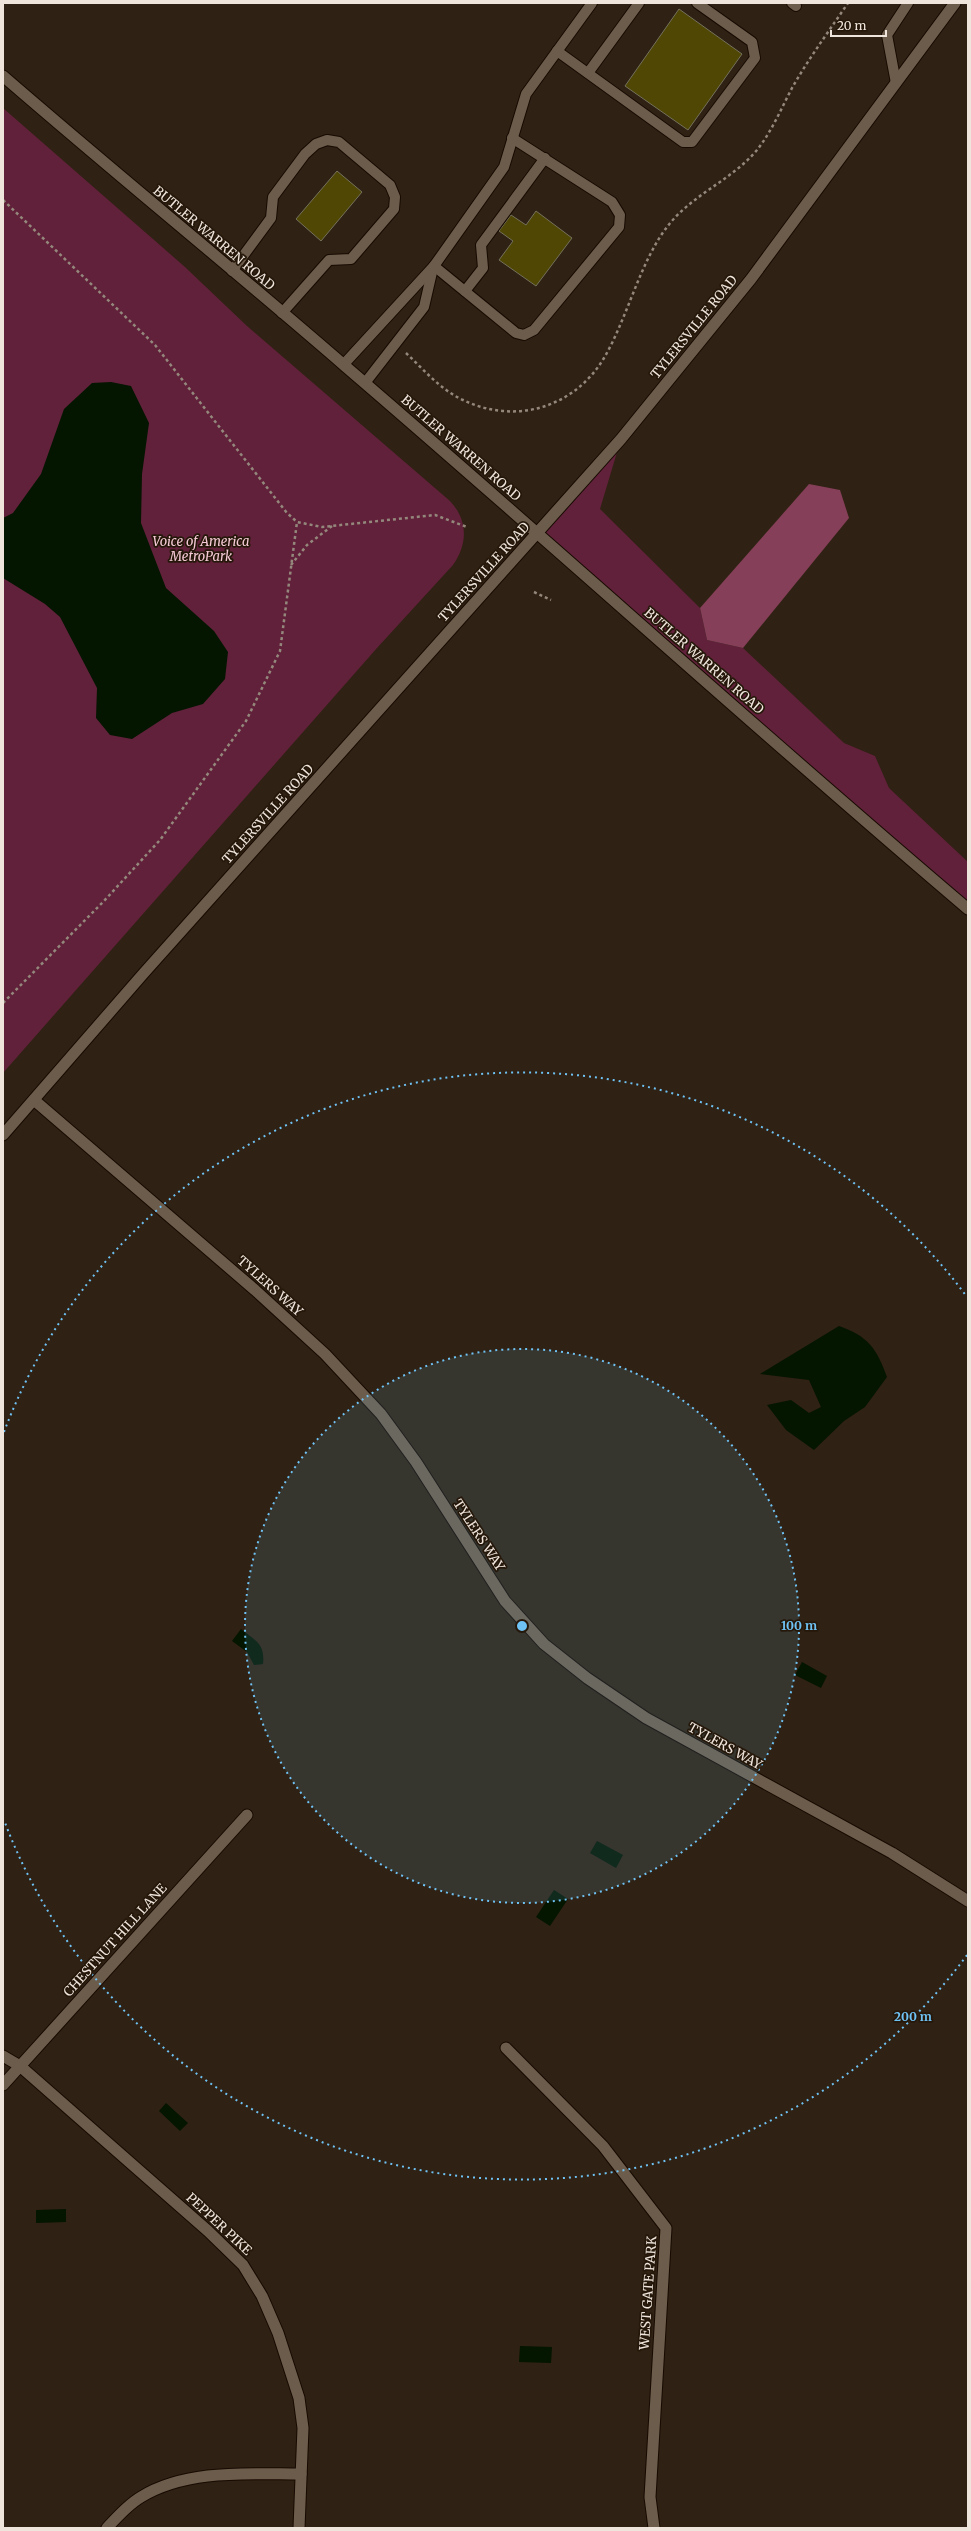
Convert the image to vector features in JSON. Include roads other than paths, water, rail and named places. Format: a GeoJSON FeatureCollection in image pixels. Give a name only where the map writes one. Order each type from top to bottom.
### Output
{"type":"FeatureCollection","features":[{"type":"Feature","properties":{"kind":"street","name":"TYLERSVILLE ROAD"},"geometry":{"type":"LineString","coordinates":[[3,1135],[143,974],[621,439],[691,354],[824,182],[955,3]]}},
{"type":"Feature","properties":{"kind":"street","name":"BUTLER WARREN ROAD"},"geometry":{"type":"LineString","coordinates":[[3,76],[232,272],[344,364],[968,909]]}},
{"type":"Feature","properties":{"kind":"street","name":"TYLERS WAY"},"geometry":{"type":"LineString","coordinates":[[34,1100],[255,1290],[330,1359],[381,1414],[416,1462],[505,1601],[544,1644],[587,1678],[646,1718],[892,1853],[968,1900]]}},
{"type":"Feature","properties":{"kind":"street","name":"CHESTNUT HILL LANE"},"geometry":{"type":"LineString","coordinates":[[3,2085],[247,1815]]}},
{"type":"Feature","properties":{"kind":"street","name":"WEST GATE PARK"},"geometry":{"type":"LineString","coordinates":[[506,2048],[602,2146],[666,2228],[650,2497],[654,2528]]}},
{"type":"Feature","properties":{"kind":"street","name":"PEPPER PIKE"},"geometry":{"type":"LineString","coordinates":[[3,2056],[20,2066],[208,2231],[243,2265],[262,2296],[278,2333],[299,2398],[303,2428],[299,2528]]}},
{"type":"Feature","properties":{"kind":"street"},"geometry":{"type":"LineString","coordinates":[[107,2528],[140,2497],[170,2484],[228,2474],[300,2474]]}},
{"type":"Feature","properties":{"kind":"lane"},"geometry":{"type":"LineString","coordinates":[[344,364],[434,266],[504,167],[526,94],[592,3]]}},
{"type":"Feature","properties":{"kind":"lane"},"geometry":{"type":"LineString","coordinates":[[588,74],[639,3]]}},
{"type":"Feature","properties":{"kind":"lane"},"geometry":{"type":"LineString","coordinates":[[557,51],[683,142],[692,142],[755,58],[752,42],[697,3]]}},
{"type":"Feature","properties":{"kind":"lane"},"geometry":{"type":"LineString","coordinates":[[896,83],[887,35],[908,3]]}},
{"type":"Feature","properties":{"kind":"lane"},"geometry":{"type":"LineString","coordinates":[[434,266],[516,333],[524,334],[534,330],[619,228],[620,215],[612,202],[512,138]]}},
{"type":"Feature","properties":{"kind":"lane"},"geometry":{"type":"LineString","coordinates":[[232,272],[271,218],[273,197],[316,144],[327,140],[339,142],[390,185],[395,197],[394,209],[351,259],[329,260],[282,313]]}},
{"type":"Feature","properties":{"kind":"lane"},"geometry":{"type":"LineString","coordinates":[[464,291],[483,268],[481,245],[545,158]]}},
{"type":"Feature","properties":{"kind":"lane"},"geometry":{"type":"LineString","coordinates":[[365,383],[424,307],[434,266]]}},
{"type":"Feature","properties":{"kind":"park label","name":"Voice of America MetroPark"},"geometry":{"type":"Point","coordinates":[201,548]}}]}
